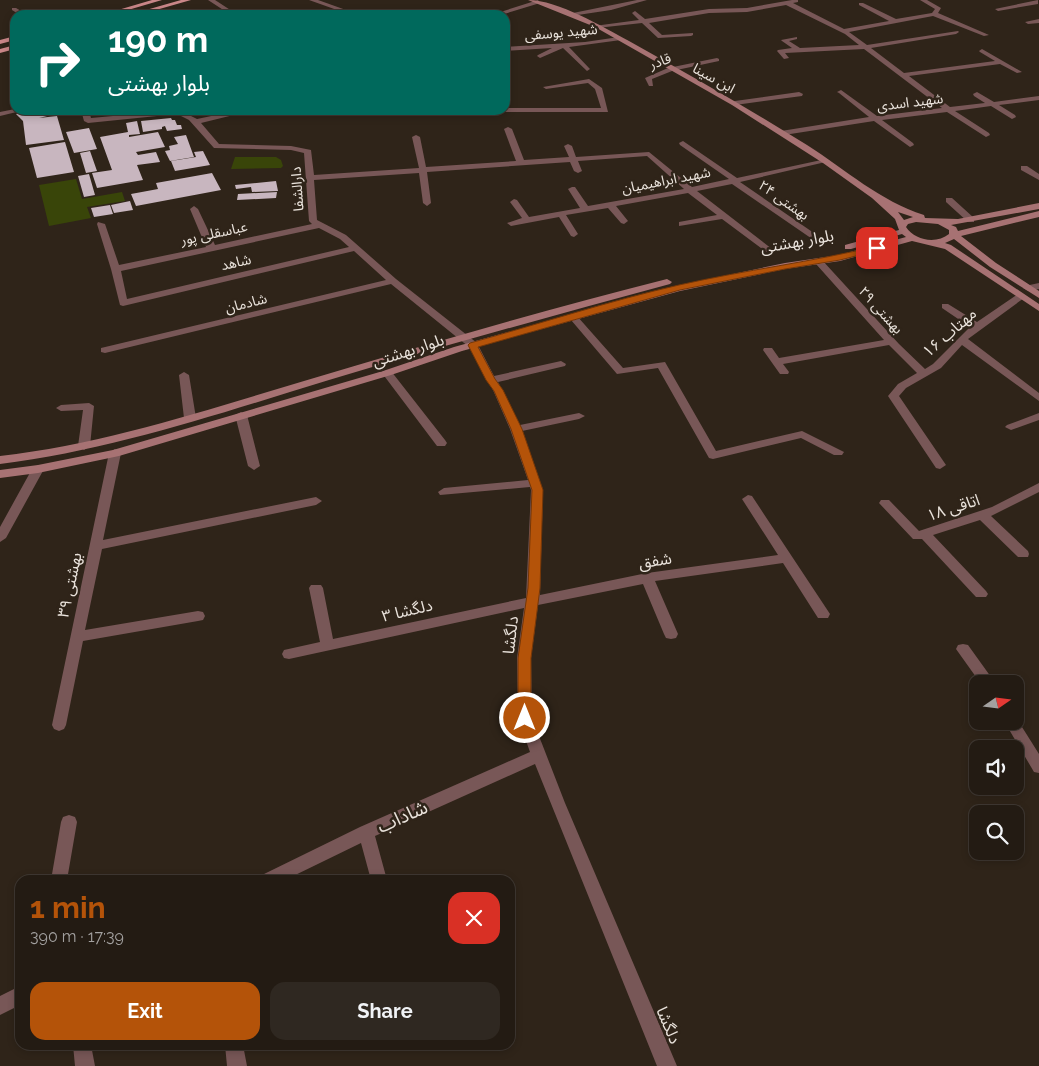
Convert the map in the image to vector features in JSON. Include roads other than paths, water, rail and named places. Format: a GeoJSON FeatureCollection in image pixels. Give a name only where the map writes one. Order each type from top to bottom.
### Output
{"type":"FeatureCollection","features":[{"type":"Feature","properties":{"kind":"main road"},"geometry":{"type":"LineString","coordinates":[[122,10],[159,0]]}},
{"type":"Feature","properties":{"kind":"main road"},"geometry":{"type":"LineString","coordinates":[[151,10],[188,0]]}},
{"type":"Feature","properties":{"kind":"main road","name":"ابن سینا"},"geometry":{"type":"LineString","coordinates":[[534,1],[571,14],[597,26],[670,69],[735,104],[826,161],[875,196]]}},
{"type":"Feature","properties":{"kind":"main road"},"geometry":{"type":"LineString","coordinates":[[875,196],[910,214],[940,222],[953,229],[954,235],[1025,292],[1039,308]]}},
{"type":"Feature","properties":{"kind":"main road"},"geometry":{"type":"LineString","coordinates":[[875,196],[898,217],[903,228],[914,238],[948,247],[1025,292],[1039,295]]}},
{"type":"Feature","properties":{"kind":"main road"},"geometry":{"type":"LineString","coordinates":[[940,222],[971,220],[1039,206]]}},
{"type":"Feature","properties":{"kind":"main road"},"geometry":{"type":"LineString","coordinates":[[930,242],[949,240],[954,235],[1039,214]]}},
{"type":"Feature","properties":{"kind":"main road","name":"بلوار بهشتی"},"geometry":{"type":"LineString","coordinates":[[0,460],[41,455],[145,432],[667,287],[778,259],[823,254],[903,228],[910,220],[931,219]]}},
{"type":"Feature","properties":{"kind":"main road","name":"بلوار بهشتی"},"geometry":{"type":"LineString","coordinates":[[0,474],[38,469],[115,453],[388,372],[467,341],[574,318],[667,287],[785,266],[819,262],[914,238]]}},
{"type":"Feature","properties":{"kind":"main road"},"geometry":{"type":"LineString","coordinates":[[982,268],[993,265]]}},
{"type":"Feature","properties":{"kind":"street"},"geometry":{"type":"LineString","coordinates":[[211,0],[227,10]]}},
{"type":"Feature","properties":{"kind":"street"},"geometry":{"type":"LineString","coordinates":[[312,0],[342,10]]}},
{"type":"Feature","properties":{"kind":"street"},"geometry":{"type":"LineString","coordinates":[[571,14],[611,8],[644,0]]}},
{"type":"Feature","properties":{"kind":"street"},"geometry":{"type":"LineString","coordinates":[[774,0],[803,9],[842,31],[948,110],[986,135]]}},
{"type":"Feature","properties":{"kind":"street"},"geometry":{"type":"LineString","coordinates":[[597,26],[668,19],[709,11],[747,10],[800,0]]}},
{"type":"Feature","properties":{"kind":"street"},"geometry":{"type":"LineString","coordinates":[[925,1],[941,0]]}},
{"type":"Feature","properties":{"kind":"street"},"geometry":{"type":"LineString","coordinates":[[508,10],[534,1]]}},
{"type":"Feature","properties":{"kind":"street"},"geometry":{"type":"LineString","coordinates":[[925,1],[939,8],[934,14]]}},
{"type":"Feature","properties":{"kind":"street"},"geometry":{"type":"LineString","coordinates":[[998,9],[1037,2]]}},
{"type":"Feature","properties":{"kind":"street"},"geometry":{"type":"LineString","coordinates":[[861,4],[895,21]]}},
{"type":"Feature","properties":{"kind":"street"},"geometry":{"type":"LineString","coordinates":[[739,5],[747,10]]}},
{"type":"Feature","properties":{"kind":"street"},"geometry":{"type":"LineString","coordinates":[[636,13],[660,37],[691,34]]}},
{"type":"Feature","properties":{"kind":"street"},"geometry":{"type":"LineString","coordinates":[[842,31],[934,14],[986,35]]}},
{"type":"Feature","properties":{"kind":"street"},"geometry":{"type":"LineString","coordinates":[[1028,22],[1039,21]]}},
{"type":"Feature","properties":{"kind":"street"},"geometry":{"type":"LineString","coordinates":[[786,58],[780,51],[864,47],[956,32]]}},
{"type":"Feature","properties":{"kind":"street"},"geometry":{"type":"LineString","coordinates":[[795,38],[784,40],[798,50]]}},
{"type":"Feature","properties":{"kind":"street","name":"شهید یوسفی"},"geometry":{"type":"LineString","coordinates":[[510,49],[564,46],[619,39]]}},
{"type":"Feature","properties":{"kind":"street"},"geometry":{"type":"LineString","coordinates":[[540,56],[564,46],[588,69]]}},
{"type":"Feature","properties":{"kind":"street"},"geometry":{"type":"LineString","coordinates":[[982,51],[1019,72]]}},
{"type":"Feature","properties":{"kind":"street","name":"قادر"},"geometry":{"type":"LineString","coordinates":[[651,85],[648,78],[670,69],[717,60]]}},
{"type":"Feature","properties":{"kind":"street"},"geometry":{"type":"LineString","coordinates":[[902,75],[1002,62]]}},
{"type":"Feature","properties":{"kind":"street"},"geometry":{"type":"LineString","coordinates":[[510,110],[605,110],[598,88],[589,81],[546,87]]}},
{"type":"Feature","properties":{"kind":"street"},"geometry":{"type":"LineString","coordinates":[[841,92],[910,145]]}},
{"type":"Feature","properties":{"kind":"street"},"geometry":{"type":"LineString","coordinates":[[735,104],[799,94]]}},
{"type":"Feature","properties":{"kind":"street"},"geometry":{"type":"LineString","coordinates":[[977,94],[1012,117]]}},
{"type":"Feature","properties":{"kind":"street","name":"شهید اسدی"},"geometry":{"type":"LineString","coordinates":[[784,134],[876,119],[1039,98]]}},
{"type":"Feature","properties":{"kind":"street","name":"دارالشفا"},"geometry":{"type":"LineString","coordinates":[[86,115],[88,121],[148,115]]}},
{"type":"Feature","properties":{"kind":"street","name":"دارالشفا"},"geometry":{"type":"LineString","coordinates":[[186,115],[196,122],[217,146],[291,148],[308,152],[313,221],[343,237],[393,281],[467,341]]}},
{"type":"Feature","properties":{"kind":"street"},"geometry":{"type":"LineString","coordinates":[[196,122],[228,115]]}},
{"type":"Feature","properties":{"kind":"street"},"geometry":{"type":"LineString","coordinates":[[508,129],[521,163]]}},
{"type":"Feature","properties":{"kind":"street"},"geometry":{"type":"LineString","coordinates":[[416,137],[423,170],[426,203]]}},
{"type":"Feature","properties":{"kind":"street","name":"بهشتی ۲۴"},"geometry":{"type":"LineString","coordinates":[[684,143],[821,242]]}},
{"type":"Feature","properties":{"kind":"street"},"geometry":{"type":"LineString","coordinates":[[568,146],[578,171]]}},
{"type":"Feature","properties":{"kind":"street"},"geometry":{"type":"LineString","coordinates":[[310,178],[649,154],[690,190],[769,251]]}},
{"type":"Feature","properties":{"kind":"street","name":"شهید ابراهیمیان"},"geometry":{"type":"LineString","coordinates":[[511,223],[690,190],[826,161]]}},
{"type":"Feature","properties":{"kind":"street"},"geometry":{"type":"LineString","coordinates":[[1024,168],[1039,178]]}},
{"type":"Feature","properties":{"kind":"street"},"geometry":{"type":"LineString","coordinates":[[572,189],[585,209]]}},
{"type":"Feature","properties":{"kind":"street"},"geometry":{"type":"LineString","coordinates":[[949,200],[971,220]]}},
{"type":"Feature","properties":{"kind":"street"},"geometry":{"type":"LineString","coordinates":[[514,202],[528,220]]}},
{"type":"Feature","properties":{"kind":"street"},"geometry":{"type":"LineString","coordinates":[[610,205],[624,221]]}},
{"type":"Feature","properties":{"kind":"street"},"geometry":{"type":"LineString","coordinates":[[194,209],[210,247]]}},
{"type":"Feature","properties":{"kind":"street"},"geometry":{"type":"LineString","coordinates":[[561,214],[574,234]]}},
{"type":"Feature","properties":{"kind":"street"},"geometry":{"type":"LineString","coordinates":[[682,224],[724,216]]}},
{"type":"Feature","properties":{"kind":"street"},"geometry":{"type":"LineString","coordinates":[[101,224],[116,269]]}},
{"type":"Feature","properties":{"kind":"street","name":"عباسقلی پور"},"geometry":{"type":"LineString","coordinates":[[116,269],[210,247],[319,225]]}},
{"type":"Feature","properties":{"kind":"street","name":"شاهد"},"geometry":{"type":"LineString","coordinates":[[116,269],[124,303],[355,248]]}},
{"type":"Feature","properties":{"kind":"street","name":"بهشتی ۲۹"},"geometry":{"type":"LineString","coordinates":[[819,262],[891,342],[924,374]]}},
{"type":"Feature","properties":{"kind":"street","name":"شادمان"},"geometry":{"type":"LineString","coordinates":[[105,350],[393,281]]}},
{"type":"Feature","properties":{"kind":"street"},"geometry":{"type":"LineString","coordinates":[[1025,292],[1039,286]]}},
{"type":"Feature","properties":{"kind":"street","name":"مهتاب ۱۶"},"geometry":{"type":"LineString","coordinates":[[940,465],[893,396],[902,386],[937,366],[977,327],[1025,292]]}},
{"type":"Feature","properties":{"kind":"street"},"geometry":{"type":"LineString","coordinates":[[945,306],[977,327]]}},
{"type":"Feature","properties":{"kind":"street"},"geometry":{"type":"LineString","coordinates":[[574,318],[621,372],[661,364],[713,455],[802,434],[838,452]]}},
{"type":"Feature","properties":{"kind":"street"},"geometry":{"type":"LineString","coordinates":[[962,340],[1008,372],[1039,398]]}},
{"type":"Feature","properties":{"kind":"street","name":"دلگشا"},"geometry":{"type":"LineString","coordinates":[[467,341],[498,390],[516,429],[537,490],[532,601],[524,658],[525,718],[667,1066]]}},
{"type":"Feature","properties":{"kind":"street"},"geometry":{"type":"LineString","coordinates":[[777,362],[891,342]]}},
{"type":"Feature","properties":{"kind":"street"},"geometry":{"type":"LineString","coordinates":[[768,350],[784,372]]}},
{"type":"Feature","properties":{"kind":"street"},"geometry":{"type":"LineString","coordinates":[[491,380],[561,364]]}},
{"type":"Feature","properties":{"kind":"street"},"geometry":{"type":"LineString","coordinates":[[388,372],[441,443]]}},
{"type":"Feature","properties":{"kind":"street"},"geometry":{"type":"LineString","coordinates":[[184,375],[190,418]]}},
{"type":"Feature","properties":{"kind":"street"},"geometry":{"type":"LineString","coordinates":[[61,408],[89,406],[84,446]]}},
{"type":"Feature","properties":{"kind":"street"},"geometry":{"type":"LineString","coordinates":[[241,415],[254,466]]}},
{"type":"Feature","properties":{"kind":"street"},"geometry":{"type":"LineString","coordinates":[[516,429],[579,416]]}},
{"type":"Feature","properties":{"kind":"street"},"geometry":{"type":"LineString","coordinates":[[1011,427],[1039,416]]}},
{"type":"Feature","properties":{"kind":"street","name":"بهشتی ۳۹"},"geometry":{"type":"LineString","coordinates":[[59,724],[115,453]]}},
{"type":"Feature","properties":{"kind":"street"},"geometry":{"type":"LineString","coordinates":[[0,538],[38,469]]}},
{"type":"Feature","properties":{"kind":"street"},"geometry":{"type":"LineString","coordinates":[[444,492],[535,483]]}},
{"type":"Feature","properties":{"kind":"street","name":"اتاقی ۱۸"},"geometry":{"type":"LineString","coordinates":[[885,503],[917,536],[996,510],[1039,487]]}},
{"type":"Feature","properties":{"kind":"street"},"geometry":{"type":"LineString","coordinates":[[748,499],[785,558],[824,614]]}},
{"type":"Feature","properties":{"kind":"street"},"geometry":{"type":"LineString","coordinates":[[95,546],[316,501]]}},
{"type":"Feature","properties":{"kind":"street"},"geometry":{"type":"LineString","coordinates":[[982,515],[1023,554]]}},
{"type":"Feature","properties":{"kind":"street"},"geometry":{"type":"LineString","coordinates":[[925,534],[981,594]]}},
{"type":"Feature","properties":{"kind":"street","name":"شفق"},"geometry":{"type":"LineString","coordinates":[[532,601],[647,578],[785,558]]}},
{"type":"Feature","properties":{"kind":"street"},"geometry":{"type":"LineString","coordinates":[[647,578],[671,634]]}},
{"type":"Feature","properties":{"kind":"street"},"geometry":{"type":"LineString","coordinates":[[316,588],[328,646]]}},
{"type":"Feature","properties":{"kind":"street","name":"دلگشا ۳"},"geometry":{"type":"LineString","coordinates":[[289,654],[532,601]]}},
{"type":"Feature","properties":{"kind":"street"},"geometry":{"type":"LineString","coordinates":[[77,637],[198,616]]}},
{"type":"Feature","properties":{"kind":"street"},"geometry":{"type":"LineString","coordinates":[[963,649],[982,675]]}},
{"type":"Feature","properties":{"kind":"street"},"geometry":{"type":"LineString","coordinates":[[1016,730],[1039,767]]}},
{"type":"Feature","properties":{"kind":"street","name":"شاداب"},"geometry":{"type":"LineString","coordinates":[[278,875],[366,832],[539,755]]}},
{"type":"Feature","properties":{"kind":"street"},"geometry":{"type":"LineString","coordinates":[[60,875],[69,822]]}},
{"type":"Feature","properties":{"kind":"street"},"geometry":{"type":"LineString","coordinates":[[366,832],[378,875]]}},
{"type":"Feature","properties":{"kind":"street"},"geometry":{"type":"LineString","coordinates":[[0,1006],[15,998]]}},
{"type":"Feature","properties":{"kind":"street"},"geometry":{"type":"LineString","coordinates":[[83,1050],[85,1066]]}},
{"type":"Feature","properties":{"kind":"street"},"geometry":{"type":"LineString","coordinates":[[235,1050],[237,1066]]}}]}
